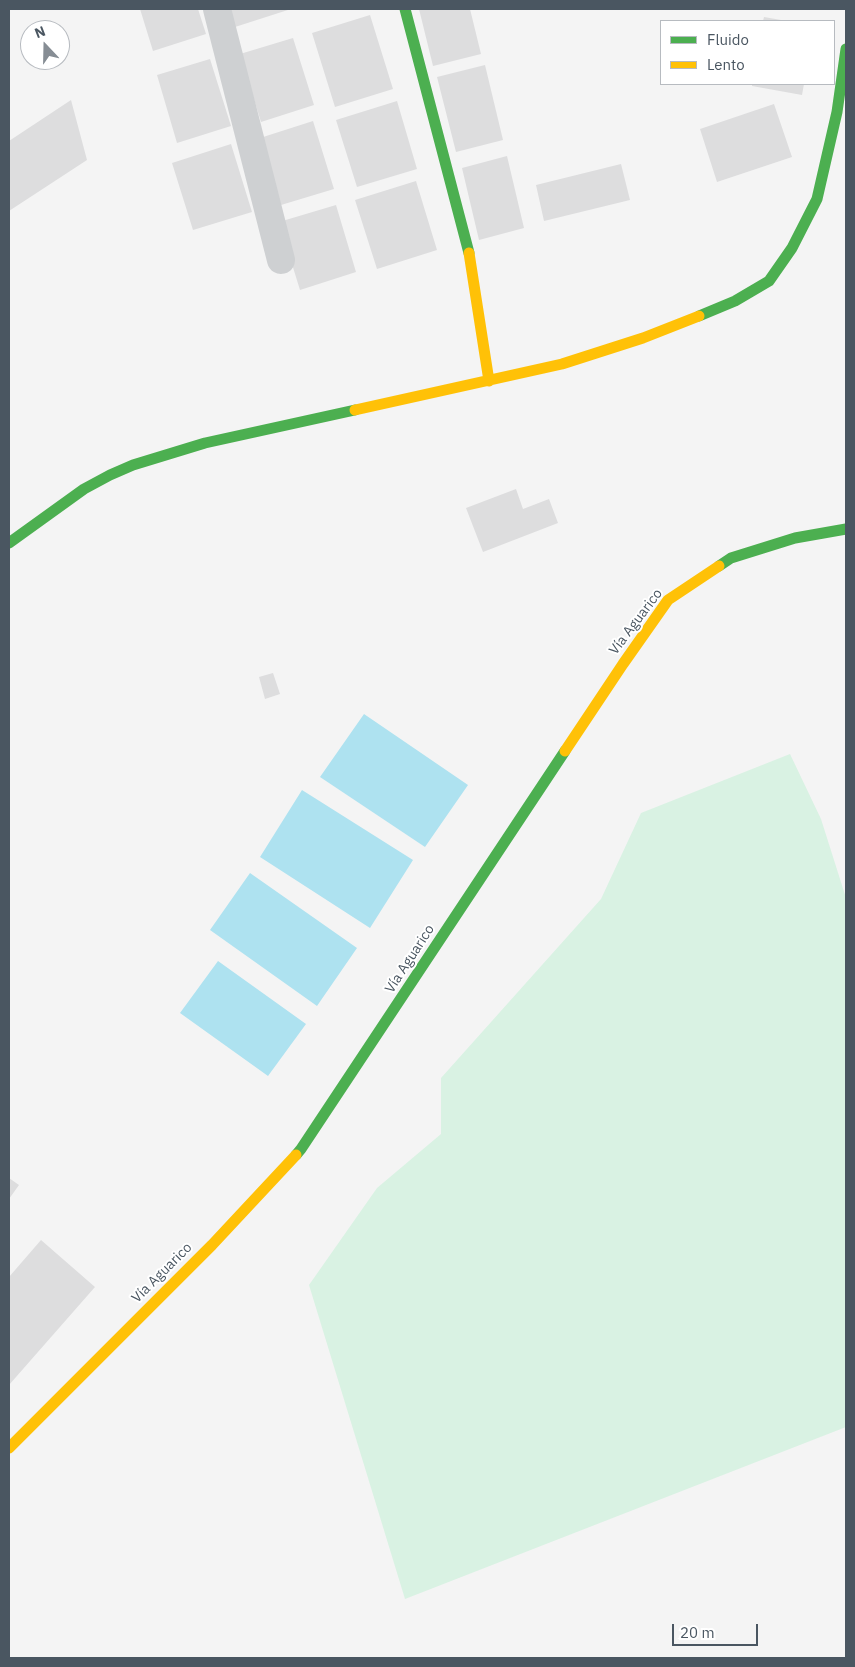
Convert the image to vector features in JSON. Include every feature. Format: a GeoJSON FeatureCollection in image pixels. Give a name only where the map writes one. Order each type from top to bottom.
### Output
{"type":"FeatureCollection","features":[{"type":"Feature","properties":{"kind":"street"},"geometry":{"type":"LineString","coordinates":[[217,9],[281,260]]}},
{"type":"Feature","properties":{"kind":"street"},"geometry":{"type":"LineString","coordinates":[[405,9],[467,244],[489,381]]}},
{"type":"Feature","properties":{"kind":"street"},"geometry":{"type":"LineString","coordinates":[[9,543],[77,494],[111,474],[152,458],[205,442],[562,364],[643,338],[735,301],[769,281],[792,248],[817,199],[837,112],[846,49]]}},
{"type":"Feature","properties":{"kind":"street","name":"Vía Aguarico"},"geometry":{"type":"LineString","coordinates":[[9,1448],[212,1245],[302,1149],[623,664],[668,600],[731,558],[795,538],[846,529]]}},
{"type":"Feature","properties":{"kind":"green space"},"geometry":{"type":"Polygon","coordinates":[[[790,754],[821,819],[846,898],[846,1427],[405,1599],[309,1285],[377,1188],[441,1134],[441,1078],[601,899],[641,813],[790,754]]]}},
{"type":"Feature","properties":{"kind":"water"},"geometry":{"type":"Polygon","coordinates":[[[364,714],[468,785],[425,847],[320,777],[364,714]]]}},
{"type":"Feature","properties":{"kind":"water"},"geometry":{"type":"Polygon","coordinates":[[[302,790],[413,860],[370,928],[260,857],[302,790]]]}},
{"type":"Feature","properties":{"kind":"water"},"geometry":{"type":"Polygon","coordinates":[[[250,873],[357,948],[317,1006],[210,930],[250,873]]]}},
{"type":"Feature","properties":{"kind":"water"},"geometry":{"type":"Polygon","coordinates":[[[218,961],[306,1024],[268,1076],[180,1013],[218,961]]]}},
{"type":"Feature","properties":{"kind":"building"},"geometry":{"type":"Polygon","coordinates":[[[140,9],[198,9],[206,34],[153,51],[140,9]]]}},
{"type":"Feature","properties":{"kind":"building"},"geometry":{"type":"Polygon","coordinates":[[[230,9],[291,9],[235,27],[230,9]]]}},
{"type":"Feature","properties":{"kind":"building"},"geometry":{"type":"Polygon","coordinates":[[[419,9],[470,9],[481,54],[433,66],[419,9]]]}},
{"type":"Feature","properties":{"kind":"building"},"geometry":{"type":"Polygon","coordinates":[[[370,15],[393,89],[335,107],[312,33],[370,15]]]}},
{"type":"Feature","properties":{"kind":"building"},"geometry":{"type":"Polygon","coordinates":[[[764,17],[781,20],[763,20],[764,17]]]}},
{"type":"Feature","properties":{"kind":"building"},"geometry":{"type":"Polygon","coordinates":[[[293,38],[314,105],[261,122],[240,54],[293,38]]]}},
{"type":"Feature","properties":{"kind":"building"},"geometry":{"type":"Polygon","coordinates":[[[210,59],[231,126],[177,143],[157,75],[210,59]]]}},
{"type":"Feature","properties":{"kind":"building"},"geometry":{"type":"Polygon","coordinates":[[[485,65],[503,140],[456,152],[437,77],[485,65]]]}},
{"type":"Feature","properties":{"kind":"building"},"geometry":{"type":"Polygon","coordinates":[[[752,85],[804,85],[802,95],[752,85]]]}},
{"type":"Feature","properties":{"kind":"building"},"geometry":{"type":"Polygon","coordinates":[[[71,100],[87,160],[9,211],[9,141],[71,100]]]}},
{"type":"Feature","properties":{"kind":"building"},"geometry":{"type":"Polygon","coordinates":[[[397,101],[417,169],[357,187],[336,120],[397,101]]]}},
{"type":"Feature","properties":{"kind":"building"},"geometry":{"type":"Polygon","coordinates":[[[774,104],[792,157],[717,182],[700,129],[774,104]]]}},
{"type":"Feature","properties":{"kind":"building"},"geometry":{"type":"Polygon","coordinates":[[[313,121],[334,189],[281,205],[260,138],[313,121]]]}},
{"type":"Feature","properties":{"kind":"building"},"geometry":{"type":"Polygon","coordinates":[[[231,144],[252,212],[193,230],[172,163],[231,144]]]}},
{"type":"Feature","properties":{"kind":"building"},"geometry":{"type":"Polygon","coordinates":[[[507,156],[524,228],[479,240],[462,168],[507,156]]]}},
{"type":"Feature","properties":{"kind":"building"},"geometry":{"type":"Polygon","coordinates":[[[621,164],[630,200],[544,221],[536,185],[621,164]]]}},
{"type":"Feature","properties":{"kind":"building"},"geometry":{"type":"Polygon","coordinates":[[[416,181],[437,250],[377,269],[355,200],[416,181]]]}},
{"type":"Feature","properties":{"kind":"building"},"geometry":{"type":"Polygon","coordinates":[[[336,205],[356,272],[300,290],[279,222],[336,205]]]}},
{"type":"Feature","properties":{"kind":"building"},"geometry":{"type":"Polygon","coordinates":[[[516,489],[523,509],[549,499],[558,523],[483,552],[466,508],[516,489]]]}},
{"type":"Feature","properties":{"kind":"building"},"geometry":{"type":"Polygon","coordinates":[[[273,673],[280,694],[265,699],[259,677],[273,673]]]}},
{"type":"Feature","properties":{"kind":"building"},"geometry":{"type":"Polygon","coordinates":[[[9,1178],[19,1185],[9,1199],[9,1178]]]}},
{"type":"Feature","properties":{"kind":"building"},"geometry":{"type":"Polygon","coordinates":[[[41,1240],[95,1287],[9,1385],[9,1277],[41,1240]]]}},
{"type":"Feature","properties":{"kind":"traffic: fast"},"geometry":{"type":"LineString","coordinates":[[405,9],[469,253]]}},
{"type":"Feature","properties":{"kind":"traffic: fast"},"geometry":{"type":"LineString","coordinates":[[699,316],[735,301],[769,281],[792,248],[817,199],[837,112],[846,49]]}},
{"type":"Feature","properties":{"kind":"traffic: fast"},"geometry":{"type":"LineString","coordinates":[[9,543],[84,489],[133,465],[205,443],[355,410]]}},
{"type":"Feature","properties":{"kind":"traffic: fast"},"geometry":{"type":"LineString","coordinates":[[719,566],[731,558],[795,538],[846,529]]}},
{"type":"Feature","properties":{"kind":"traffic: fast"},"geometry":{"type":"LineString","coordinates":[[296,1155],[565,751]]}},
{"type":"Feature","properties":{"kind":"traffic: slow"},"geometry":{"type":"LineString","coordinates":[[469,253],[489,381]]}},
{"type":"Feature","properties":{"kind":"traffic: slow"},"geometry":{"type":"LineString","coordinates":[[355,410],[562,364],[643,338],[699,316]]}},
{"type":"Feature","properties":{"kind":"traffic: slow"},"geometry":{"type":"LineString","coordinates":[[565,751],[668,600],[719,566]]}},
{"type":"Feature","properties":{"kind":"traffic: slow"},"geometry":{"type":"LineString","coordinates":[[9,1448],[212,1245],[296,1155]]}}]}
